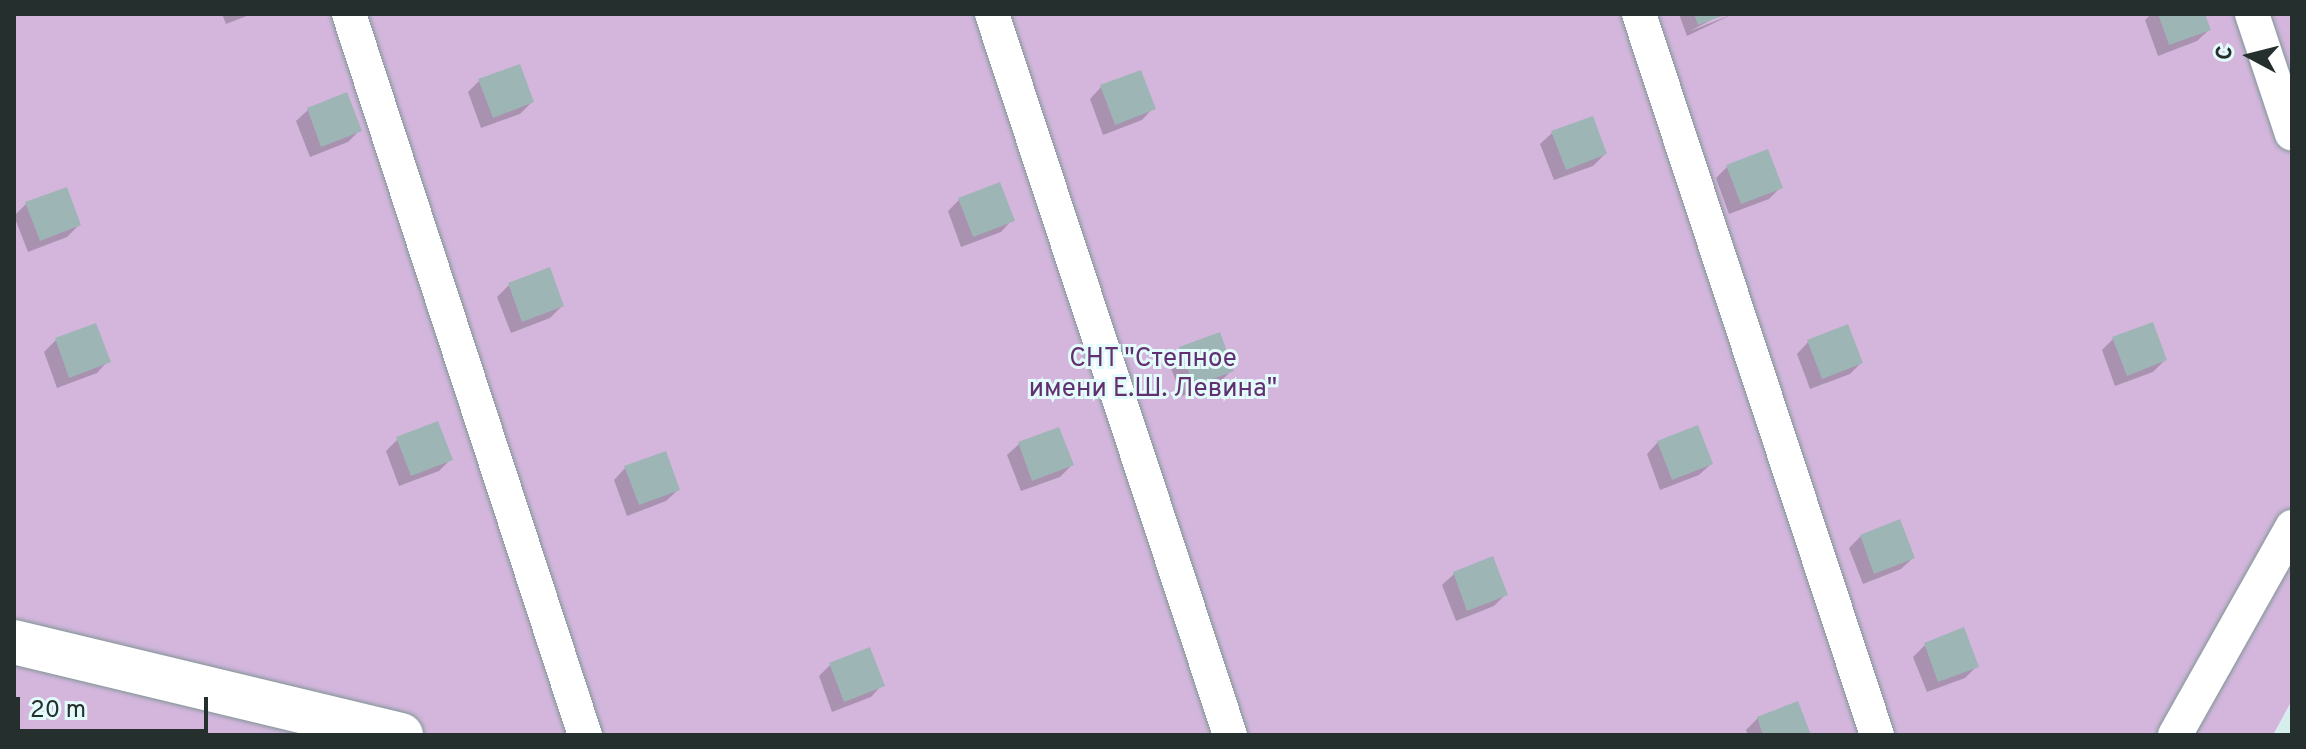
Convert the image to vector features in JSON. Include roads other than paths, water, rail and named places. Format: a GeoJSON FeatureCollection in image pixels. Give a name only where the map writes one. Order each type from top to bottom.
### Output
{"type":"FeatureCollection","features":[{"type":"Feature","properties":{"kind":"street"},"geometry":{"type":"LineString","coordinates":[[14,642],[401,735]]}},
{"type":"Feature","properties":{"kind":"lane"},"geometry":{"type":"LineString","coordinates":[[349,14],[585,735]]}},
{"type":"Feature","properties":{"kind":"lane"},"geometry":{"type":"LineString","coordinates":[[992,14],[1230,735]]}},
{"type":"Feature","properties":{"kind":"lane"},"geometry":{"type":"LineString","coordinates":[[1639,14],[1877,735]]}},
{"type":"Feature","properties":{"kind":"lane"},"geometry":{"type":"LineString","coordinates":[[2252,14],[2292,134]]}},
{"type":"Feature","properties":{"kind":"lane"},"geometry":{"type":"LineString","coordinates":[[2175,735],[2292,527]]}},
{"type":"Feature","properties":{"kind":"park label","name":"СНТ \"Степное имени Е.Ш. Левина\""},"geometry":{"type":"Point","coordinates":[1153,375]}}]}
